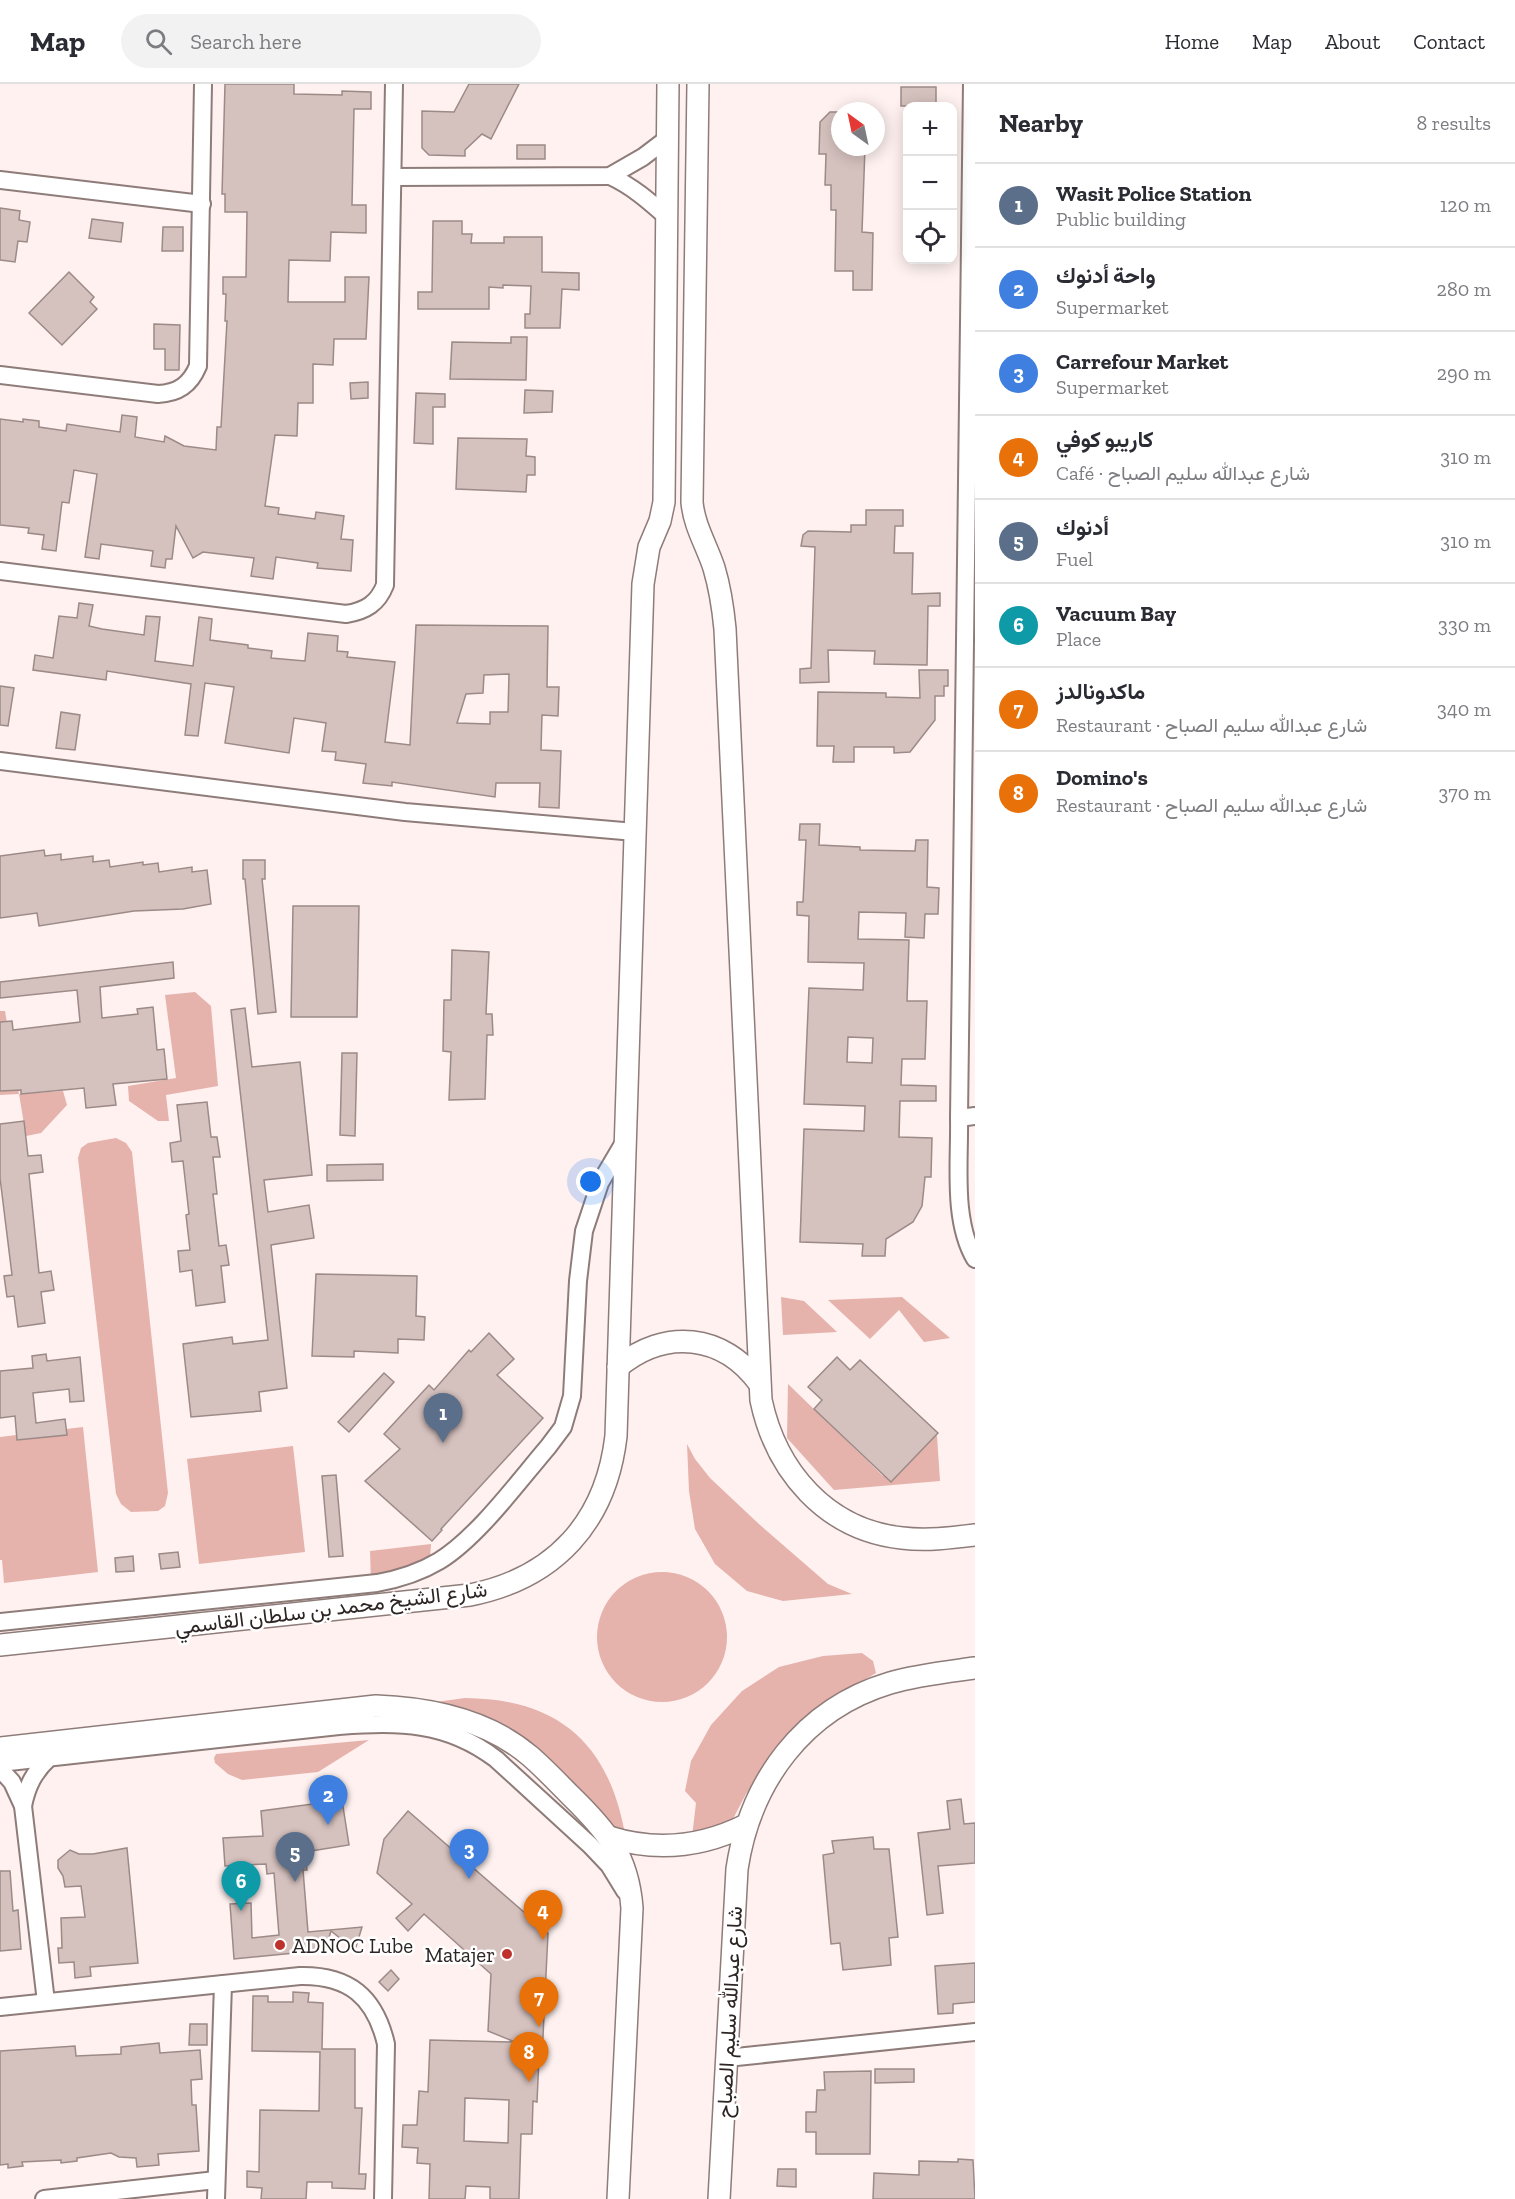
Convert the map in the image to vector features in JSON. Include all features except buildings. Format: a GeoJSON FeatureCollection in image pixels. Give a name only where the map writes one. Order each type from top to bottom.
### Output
{"type":"FeatureCollection","features":[{"type":"Feature","properties":{"kind":"main road","name":"شارع الشيخ محمد بن سلطان القاسمي"},"geometry":{"type":"LineString","coordinates":[[0,1645],[470,1595],[508,1585],[542,1567],[558,1555],[584,1526],[594,1510],[614,1455],[643,584],[650,547],[663,511],[668,84]]}},
{"type":"Feature","properties":{"kind":"main road"},"geometry":{"type":"LineString","coordinates":[[698,84],[693,512],[714,569],[725,628],[759,1383],[765,1421],[782,1459],[800,1484],[823,1506],[859,1527],[900,1538],[921,1539],[975,1535]]}},
{"type":"Feature","properties":{"kind":"main road"},"geometry":{"type":"LineString","coordinates":[[663,511],[693,512]]}},
{"type":"Feature","properties":{"kind":"main road"},"geometry":{"type":"LineString","coordinates":[[618,1367],[651,1347],[670,1342],[694,1342],[731,1355],[747,1368],[759,1383]]}},
{"type":"Feature","properties":{"kind":"main road","name":"شارع عبدالله سليم الصباح"},"geometry":{"type":"LineString","coordinates":[[719,2199],[737,1869],[746,1825],[762,1787],[786,1752],[815,1723],[850,1700],[888,1683],[975,1668]]}},
{"type":"Feature","properties":{"kind":"main road"},"geometry":{"type":"LineString","coordinates":[[0,1748],[376,1706],[446,1714],[479,1726],[529,1755],[609,1837],[623,1864],[629,1886],[632,1908],[618,2199]]}},
{"type":"Feature","properties":{"kind":"main road"},"geometry":{"type":"LineString","coordinates":[[609,1837],[648,1846],[676,1846],[719,1838],[746,1825]]}},
{"type":"Feature","properties":{"kind":"street"},"geometry":{"type":"LineString","coordinates":[[0,375],[158,394],[178,390],[187,384],[198,366],[203,84]]}},
{"type":"Feature","properties":{"kind":"street"},"geometry":{"type":"LineString","coordinates":[[0,572],[346,614],[366,609],[375,602],[386,585],[394,84]]}},
{"type":"Feature","properties":{"kind":"street"},"geometry":{"type":"LineString","coordinates":[[972,84],[967,1117],[960,1210],[963,1230],[975,1259]]}},
{"type":"Feature","properties":{"kind":"street"},"geometry":{"type":"LineString","coordinates":[[610,176],[643,157],[668,138]]}},
{"type":"Feature","properties":{"kind":"street"},"geometry":{"type":"LineString","coordinates":[[393,177],[610,176],[638,191],[667,217]]}},
{"type":"Feature","properties":{"kind":"street"},"geometry":{"type":"LineString","coordinates":[[0,180],[202,204]]}},
{"type":"Feature","properties":{"kind":"street"},"geometry":{"type":"LineString","coordinates":[[0,761],[405,812],[635,832]]}},
{"type":"Feature","properties":{"kind":"street"},"geometry":{"type":"LineString","coordinates":[[0,1622],[377,1583],[409,1575],[439,1561],[453,1551],[484,1520],[552,1442],[563,1426],[572,1396],[578,1281],[584,1231],[600,1183],[626,1139]]}},
{"type":"Feature","properties":{"kind":"street"},"geometry":{"type":"LineString","coordinates":[[0,1763],[348,1725],[413,1725],[443,1731],[462,1738],[488,1753],[590,1845],[616,1875],[632,1908]]}},
{"type":"Feature","properties":{"kind":"street"},"geometry":{"type":"LineString","coordinates":[[23,1806],[31,1779],[49,1758]]}},
{"type":"Feature","properties":{"kind":"street"},"geometry":{"type":"LineString","coordinates":[[0,1769],[12,1782],[23,1806],[46,2002]]}},
{"type":"Feature","properties":{"kind":"street"},"geometry":{"type":"LineString","coordinates":[[0,2007],[322,1976],[339,1981],[357,1991],[371,2006],[381,2024],[386,2044],[383,2199]]}},
{"type":"Feature","properties":{"kind":"street"},"geometry":{"type":"LineString","coordinates":[[216,2199],[223,1984]]}},
{"type":"Feature","properties":{"kind":"street"},"geometry":{"type":"LineString","coordinates":[[727,2058],[975,2032]]}},
{"type":"Feature","properties":{"kind":"street"},"geometry":{"type":"LineString","coordinates":[[44,2199],[216,2180]]}},
{"type":"Feature","properties":{"kind":"shaded area"},"geometry":{"type":"Polygon","coordinates":[[[195,992],[211,1006],[218,1086],[166,1095],[169,1121],[158,1121],[129,1101],[128,1086],[176,1078],[165,995],[195,992]]]}},
{"type":"Feature","properties":{"kind":"shaded area"},"geometry":{"type":"Polygon","coordinates":[[[0,1011],[5,1011],[19,1094],[0,1095],[0,1011]]]}},
{"type":"Feature","properties":{"kind":"shaded area"},"geometry":{"type":"Polygon","coordinates":[[[63,1091],[67,1105],[41,1133],[26,1136],[19,1094],[63,1091]]]}},
{"type":"Feature","properties":{"kind":"shaded area"},"geometry":{"type":"Polygon","coordinates":[[[116,1138],[126,1143],[132,1152],[168,1493],[165,1506],[158,1511],[131,1512],[121,1504],[116,1494],[78,1158],[81,1148],[88,1143],[116,1138]]]}},
{"type":"Feature","properties":{"kind":"shaded area"},"geometry":{"type":"Polygon","coordinates":[[[781,1297],[804,1301],[837,1332],[783,1335],[781,1297]]]}},
{"type":"Feature","properties":{"kind":"shaded area"},"geometry":{"type":"Polygon","coordinates":[[[902,1297],[950,1338],[924,1342],[899,1310],[870,1339],[828,1300],[902,1297]]]}},
{"type":"Feature","properties":{"kind":"shaded area"},"geometry":{"type":"Polygon","coordinates":[[[788,1384],[883,1476],[928,1429],[937,1436],[940,1481],[834,1490],[787,1438],[788,1384]]]}},
{"type":"Feature","properties":{"kind":"shaded area"},"geometry":{"type":"Polygon","coordinates":[[[83,1427],[98,1572],[4,1583],[2,1560],[0,1560],[0,1437],[83,1427]]]}},
{"type":"Feature","properties":{"kind":"shaded area"},"geometry":{"type":"Polygon","coordinates":[[[687,1444],[710,1478],[760,1525],[828,1584],[852,1594],[783,1601],[747,1591],[715,1564],[695,1529],[689,1491],[687,1444]]]}},
{"type":"Feature","properties":{"kind":"shaded area"},"geometry":{"type":"Polygon","coordinates":[[[293,1446],[305,1552],[199,1564],[187,1459],[293,1446]]]}},
{"type":"Feature","properties":{"kind":"shaded area"},"geometry":{"type":"Polygon","coordinates":[[[431,1544],[430,1559],[371,1582],[370,1551],[431,1544]]]}},
{"type":"Feature","properties":{"kind":"shaded area"},"geometry":{"type":"Polygon","coordinates":[[[662,1572],[687,1577],[708,1591],[722,1612],[727,1637],[722,1662],[708,1683],[687,1697],[662,1702],[637,1697],[616,1683],[602,1662],[597,1637],[602,1612],[616,1591],[637,1577],[662,1572]]]}},
{"type":"Feature","properties":{"kind":"shaded area"},"geometry":{"type":"Polygon","coordinates":[[[862,1653],[873,1661],[876,1673],[856,1685],[759,1776],[746,1794],[725,1834],[692,1837],[696,1803],[685,1791],[691,1761],[711,1725],[742,1691],[779,1667],[823,1656],[862,1653]]]}},
{"type":"Feature","properties":{"kind":"shaded area"},"geometry":{"type":"Polygon","coordinates":[[[465,1698],[529,1707],[554,1719],[576,1734],[594,1754],[608,1778],[619,1807],[626,1840],[564,1779],[436,1709],[436,1702],[465,1698]]]}},
{"type":"Feature","properties":{"kind":"shaded area"},"geometry":{"type":"Polygon","coordinates":[[[369,1740],[318,1772],[242,1780],[228,1774],[215,1763],[214,1758],[216,1754],[369,1740]]]}},
{"type":"Feature","properties":{"kind":"place","name":"Wasit Police Station"},"geometry":{"type":"Point","coordinates":[443,1443]}},
{"type":"Feature","properties":{"kind":"place","name":"واحة أدنوك"},"geometry":{"type":"Point","coordinates":[328,1825]}},
{"type":"Feature","properties":{"kind":"place","name":"Carrefour Market"},"geometry":{"type":"Point","coordinates":[469,1879]}},
{"type":"Feature","properties":{"kind":"place","name":"أدنوك"},"geometry":{"type":"Point","coordinates":[295,1882]}},
{"type":"Feature","properties":{"kind":"place","name":"Vacuum Bay"},"geometry":{"type":"Point","coordinates":[241,1911]}},
{"type":"Feature","properties":{"kind":"place","name":"كاريبو كوفي"},"geometry":{"type":"Point","coordinates":[543,1940]}},
{"type":"Feature","properties":{"kind":"place","name":"ADNOC Lube"},"geometry":{"type":"Point","coordinates":[280,1945]}},
{"type":"Feature","properties":{"kind":"place","name":"Matajer"},"geometry":{"type":"Point","coordinates":[507,1954]}},
{"type":"Feature","properties":{"kind":"place","name":"ماكدونالدز"},"geometry":{"type":"Point","coordinates":[539,2027]}},
{"type":"Feature","properties":{"kind":"place","name":"Domino's"},"geometry":{"type":"Point","coordinates":[529,2082]}}]}
